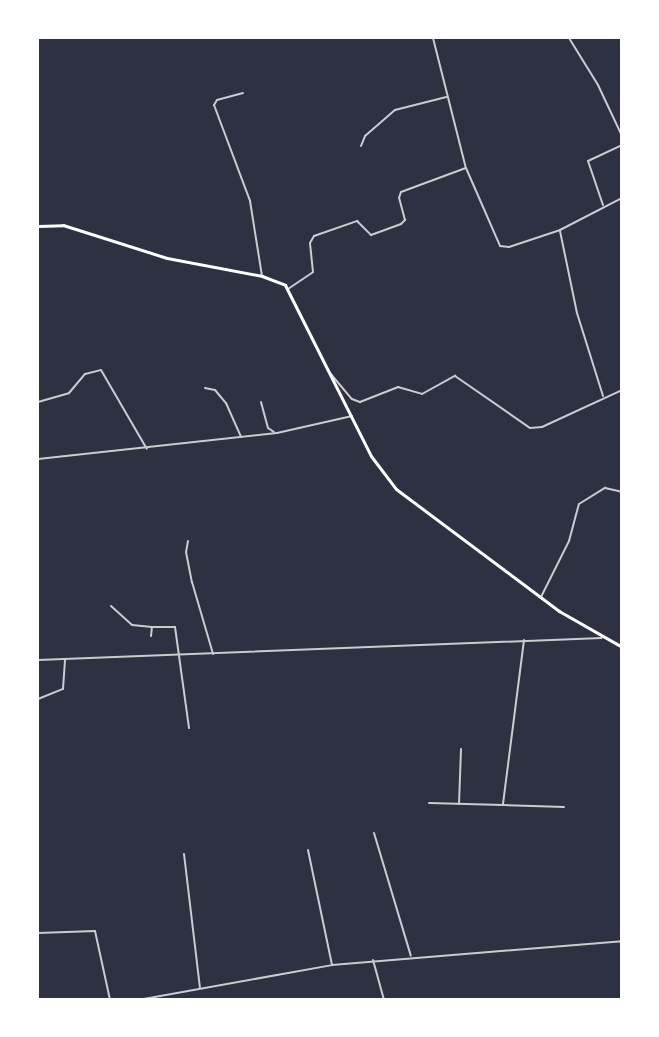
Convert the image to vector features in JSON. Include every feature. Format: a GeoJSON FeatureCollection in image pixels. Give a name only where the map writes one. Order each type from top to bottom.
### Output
{"type":"FeatureCollection","features":[{"type":"Feature","properties":{"kind":"main road"},"geometry":{"type":"LineString","coordinates":[[38,226],[63,225],[167,258],[262,276],[288,289],[376,464],[396,489],[540,597],[602,638],[621,647]]}},
{"type":"Feature","properties":{"kind":"street"},"geometry":{"type":"LineString","coordinates":[[435,38],[446,97],[466,168],[500,246],[508,247],[560,230],[603,205],[621,198]]}},
{"type":"Feature","properties":{"kind":"street"},"geometry":{"type":"LineString","coordinates":[[569,38],[598,85],[621,136]]}},
{"type":"Feature","properties":{"kind":"street"},"geometry":{"type":"LineString","coordinates":[[243,93],[217,100],[214,105],[250,201],[262,276]]}},
{"type":"Feature","properties":{"kind":"street"},"geometry":{"type":"LineString","coordinates":[[361,146],[365,136],[395,110],[446,97]]}},
{"type":"Feature","properties":{"kind":"street"},"geometry":{"type":"LineString","coordinates":[[603,205],[588,161],[621,145]]}},
{"type":"Feature","properties":{"kind":"street"},"geometry":{"type":"LineString","coordinates":[[288,289],[313,272],[310,243],[314,236],[357,221],[371,235],[401,224],[405,220],[399,198],[401,192],[466,168]]}},
{"type":"Feature","properties":{"kind":"street"},"geometry":{"type":"LineString","coordinates":[[560,230],[577,313],[603,396]]}},
{"type":"Feature","properties":{"kind":"street"},"geometry":{"type":"LineString","coordinates":[[38,402],[69,393],[85,374],[101,370],[147,449]]}},
{"type":"Feature","properties":{"kind":"street"},"geometry":{"type":"LineString","coordinates":[[330,373],[352,399],[360,402],[398,387],[422,394],[455,376],[530,428],[542,427],[603,396],[621,390]]}},
{"type":"Feature","properties":{"kind":"street"},"geometry":{"type":"LineString","coordinates":[[205,388],[215,390],[226,403],[241,436]]}},
{"type":"Feature","properties":{"kind":"street"},"geometry":{"type":"LineString","coordinates":[[261,402],[268,428],[277,433]]}},
{"type":"Feature","properties":{"kind":"street"},"geometry":{"type":"LineString","coordinates":[[38,459],[147,449],[277,433],[352,416]]}},
{"type":"Feature","properties":{"kind":"street"},"geometry":{"type":"LineString","coordinates":[[540,597],[569,541],[579,504],[605,488],[621,492]]}},
{"type":"Feature","properties":{"kind":"street"},"geometry":{"type":"LineString","coordinates":[[188,541],[186,552],[192,582],[213,654]]}},
{"type":"Feature","properties":{"kind":"street"},"geometry":{"type":"LineString","coordinates":[[111,606],[132,625],[175,627],[189,728]]}},
{"type":"Feature","properties":{"kind":"street"},"geometry":{"type":"LineString","coordinates":[[151,636],[152,627]]}},
{"type":"Feature","properties":{"kind":"street"},"geometry":{"type":"LineString","coordinates":[[38,660],[602,638]]}},
{"type":"Feature","properties":{"kind":"street"},"geometry":{"type":"LineString","coordinates":[[503,805],[524,640]]}},
{"type":"Feature","properties":{"kind":"street"},"geometry":{"type":"LineString","coordinates":[[38,699],[63,689],[65,660]]}},
{"type":"Feature","properties":{"kind":"street"},"geometry":{"type":"LineString","coordinates":[[459,804],[461,749]]}},
{"type":"Feature","properties":{"kind":"street"},"geometry":{"type":"LineString","coordinates":[[429,803],[564,807]]}},
{"type":"Feature","properties":{"kind":"street"},"geometry":{"type":"LineString","coordinates":[[374,834],[411,956]]}},
{"type":"Feature","properties":{"kind":"street"},"geometry":{"type":"LineString","coordinates":[[308,850],[332,965]]}},
{"type":"Feature","properties":{"kind":"street"},"geometry":{"type":"LineString","coordinates":[[184,854],[200,988]]}},
{"type":"Feature","properties":{"kind":"street"},"geometry":{"type":"LineString","coordinates":[[38,933],[95,931],[110,999]]}},
{"type":"Feature","properties":{"kind":"street"},"geometry":{"type":"LineString","coordinates":[[138,999],[373,960],[621,941]]}},
{"type":"Feature","properties":{"kind":"street"},"geometry":{"type":"LineString","coordinates":[[373,960],[384,999]]}}]}
